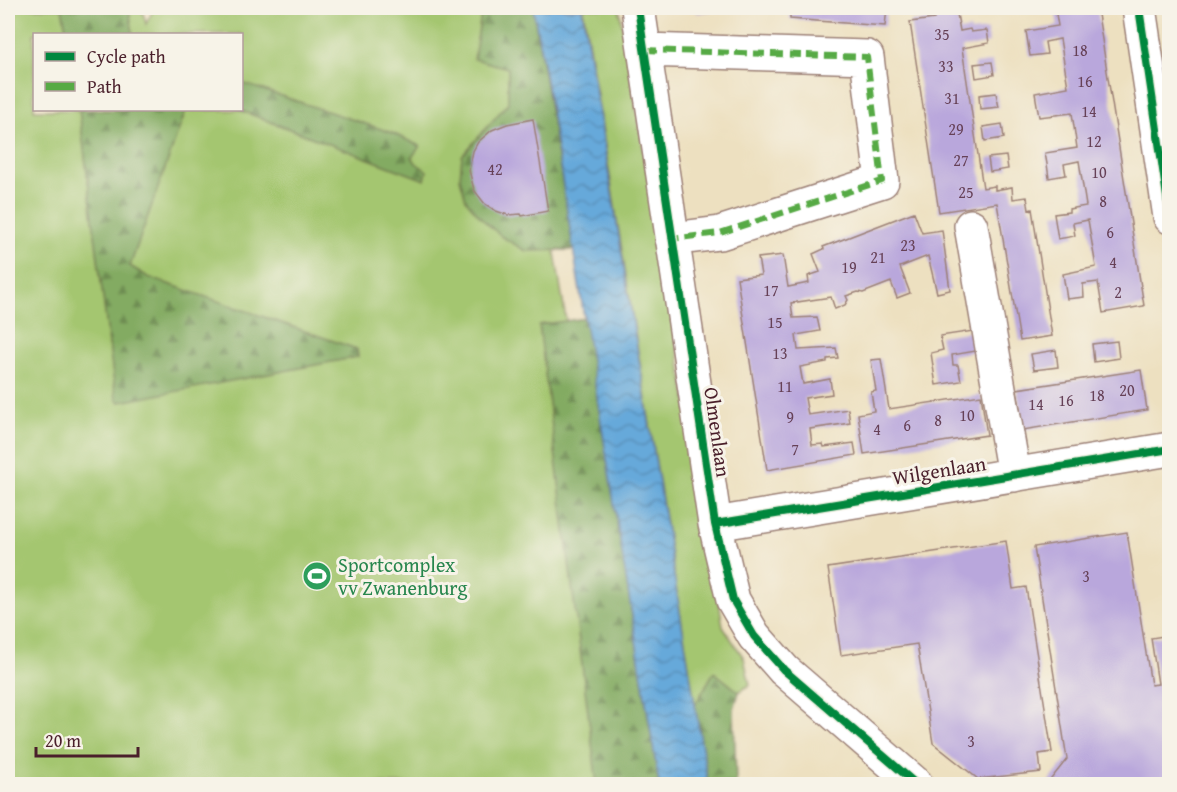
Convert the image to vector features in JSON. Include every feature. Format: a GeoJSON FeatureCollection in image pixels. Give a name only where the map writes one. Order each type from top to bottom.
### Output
{"type":"FeatureCollection","features":[{"type":"Feature","properties":{"kind":"street","name":"Olmenlaan"},"geometry":{"type":"LineString","coordinates":[[638,8],[715,524],[734,600],[754,636],[783,670],[916,784]]}},
{"type":"Feature","properties":{"kind":"street"},"geometry":{"type":"LineString","coordinates":[[1139,8],[1170,217]]}},
{"type":"Feature","properties":{"kind":"street"},"geometry":{"type":"LineString","coordinates":[[645,50],[867,57],[882,181],[720,233],[672,239]]}},
{"type":"Feature","properties":{"kind":"street"},"geometry":{"type":"LineString","coordinates":[[971,226],[1014,475]]}},
{"type":"Feature","properties":{"kind":"street","name":"Wilgenlaan"},"geometry":{"type":"LineString","coordinates":[[715,524],[1170,449]]}},
{"type":"Feature","properties":{"kind":"green space","name":"Sportcomplex vv Zwanenburg"},"geometry":{"type":"Polygon","coordinates":[[[8,8],[142,8],[146,24],[154,8],[508,8],[533,119],[568,332],[587,328],[659,784],[8,784],[8,8]]]}},
{"type":"Feature","properties":{"kind":"green space"},"geometry":{"type":"Polygon","coordinates":[[[62,8],[129,8],[133,33],[67,33],[62,8]]]}},
{"type":"Feature","properties":{"kind":"green space"},"geometry":{"type":"Polygon","coordinates":[[[482,8],[533,8],[574,250],[526,251],[502,237],[466,200],[460,178],[462,156],[508,103],[508,68],[474,59],[482,8]]]}},
{"type":"Feature","properties":{"kind":"green space"},"geometry":{"type":"Polygon","coordinates":[[[583,8],[619,8],[698,467],[723,627],[744,658],[750,685],[739,692],[714,672],[695,705],[583,8]]]}},
{"type":"Feature","properties":{"kind":"green space"},"geometry":{"type":"Polygon","coordinates":[[[243,83],[390,132],[420,146],[412,157],[427,171],[425,180],[242,111],[243,83]]]}},
{"type":"Feature","properties":{"kind":"green space"},"geometry":{"type":"Polygon","coordinates":[[[79,111],[186,111],[130,266],[148,277],[357,349],[358,357],[120,402],[116,399],[79,111]]]}},
{"type":"Feature","properties":{"kind":"green space"},"geometry":{"type":"Polygon","coordinates":[[[585,318],[659,784],[597,784],[539,325],[585,318]]]}},
{"type":"Feature","properties":{"kind":"green space"},"geometry":{"type":"Polygon","coordinates":[[[714,672],[739,692],[734,709],[736,784],[708,784],[695,705],[714,672]]]}},
{"type":"Feature","properties":{"kind":"water"},"geometry":{"type":"Polygon","coordinates":[[[533,8],[582,8],[708,784],[659,784],[533,8]]]}},
{"type":"Feature","properties":{"kind":"building"},"geometry":{"type":"Polygon","coordinates":[[[696,8],[725,8],[725,9],[697,13],[696,8]]]}},
{"type":"Feature","properties":{"kind":"building"},"geometry":{"type":"Polygon","coordinates":[[[790,8],[887,8],[885,26],[790,19],[790,8]]]}},
{"type":"Feature","properties":{"kind":"building"},"geometry":{"type":"Polygon","coordinates":[[[932,8],[956,8],[960,31],[987,30],[989,43],[962,48],[983,188],[995,186],[995,190],[1012,187],[1013,199],[1027,197],[1029,210],[1032,209],[1052,336],[1020,341],[997,203],[939,212],[910,22],[934,19],[932,8]]]}},
{"type":"Feature","properties":{"kind":"building"},"geometry":{"type":"Polygon","coordinates":[[[1055,8],[1097,8],[1144,306],[1103,313],[1098,282],[1083,284],[1084,297],[1067,299],[1063,274],[1096,267],[1088,220],[1073,223],[1075,236],[1058,239],[1054,214],[1086,206],[1079,161],[1064,164],[1066,175],[1049,178],[1045,153],[1077,148],[1072,113],[1039,117],[1035,93],[1068,87],[1060,39],[1045,42],[1047,54],[1030,56],[1026,31],[1058,26],[1055,8]]]}},
{"type":"Feature","properties":{"kind":"building"},"geometry":{"type":"Polygon","coordinates":[[[992,62],[994,75],[976,78],[974,64],[992,62]]]}},
{"type":"Feature","properties":{"kind":"building"},"geometry":{"type":"Polygon","coordinates":[[[996,93],[999,107],[980,109],[979,95],[996,93]]]}},
{"type":"Feature","properties":{"kind":"building"},"geometry":{"type":"Polygon","coordinates":[[[533,119],[548,211],[522,216],[521,214],[508,215],[485,204],[474,190],[469,170],[473,151],[478,142],[492,130],[507,124],[533,119]]]}},
{"type":"Feature","properties":{"kind":"building"},"geometry":{"type":"Polygon","coordinates":[[[1002,124],[1004,138],[985,141],[983,127],[1002,124]]]}},
{"type":"Feature","properties":{"kind":"building"},"geometry":{"type":"Polygon","coordinates":[[[1006,156],[1008,169],[990,172],[988,158],[1006,156]]]}},
{"type":"Feature","properties":{"kind":"building"},"geometry":{"type":"Polygon","coordinates":[[[914,212],[922,233],[942,230],[950,290],[937,293],[928,256],[900,267],[910,293],[897,298],[891,282],[863,293],[858,292],[846,296],[848,300],[845,305],[835,309],[831,297],[791,303],[793,318],[817,317],[820,331],[796,335],[798,350],[836,348],[838,358],[800,367],[803,384],[830,379],[832,394],[805,398],[808,415],[848,409],[850,423],[810,429],[812,445],[823,444],[824,447],[854,443],[856,455],[767,470],[737,278],[761,275],[758,258],[783,255],[788,287],[809,283],[808,276],[820,272],[813,254],[824,249],[823,247],[914,212]]]}},
{"type":"Feature","properties":{"kind":"building"},"geometry":{"type":"Polygon","coordinates":[[[973,331],[976,351],[952,355],[953,365],[958,365],[961,381],[936,385],[931,353],[943,350],[940,336],[973,331]]]}},
{"type":"Feature","properties":{"kind":"building"},"geometry":{"type":"Polygon","coordinates":[[[1117,341],[1119,358],[1094,362],[1092,344],[1117,341]]]}},
{"type":"Feature","properties":{"kind":"building"},"geometry":{"type":"Polygon","coordinates":[[[1056,350],[1058,367],[1034,370],[1031,354],[1056,350]]]}},
{"type":"Feature","properties":{"kind":"building"},"geometry":{"type":"Polygon","coordinates":[[[881,359],[889,409],[981,395],[987,435],[864,454],[858,414],[874,411],[871,392],[876,391],[871,360],[881,359]]]}},
{"type":"Feature","properties":{"kind":"building"},"geometry":{"type":"Polygon","coordinates":[[[1141,370],[1147,410],[1023,430],[1017,389],[1141,370]]]}},
{"type":"Feature","properties":{"kind":"building"},"geometry":{"type":"Polygon","coordinates":[[[1127,532],[1151,685],[1158,684],[1151,638],[1163,636],[1170,676],[1170,783],[1047,784],[1067,759],[1034,547],[1127,532]]]}},
{"type":"Feature","properties":{"kind":"building"},"geometry":{"type":"Polygon","coordinates":[[[1006,541],[1013,589],[1026,587],[1052,752],[1039,754],[1041,772],[978,779],[933,743],[917,644],[841,655],[828,568],[1006,541]]]}},
{"type":"Feature","properties":{"kind":"marked path"},"geometry":{"type":"LineString","coordinates":[[645,50],[867,57],[882,181],[720,233],[672,239]]}},
{"type":"Feature","properties":{"kind":"cycle path"},"geometry":{"type":"LineString","coordinates":[[638,8],[715,524],[733,600],[754,636],[784,670],[916,784]]}},
{"type":"Feature","properties":{"kind":"cycle path"},"geometry":{"type":"LineString","coordinates":[[1139,8],[1170,217]]}},
{"type":"Feature","properties":{"kind":"cycle path"},"geometry":{"type":"LineString","coordinates":[[715,524],[1170,449]]}},
{"type":"Feature","properties":{"kind":"place","name":"Sportcomplex vv Zwanenburg"},"geometry":{"type":"Point","coordinates":[317,576]}}]}
